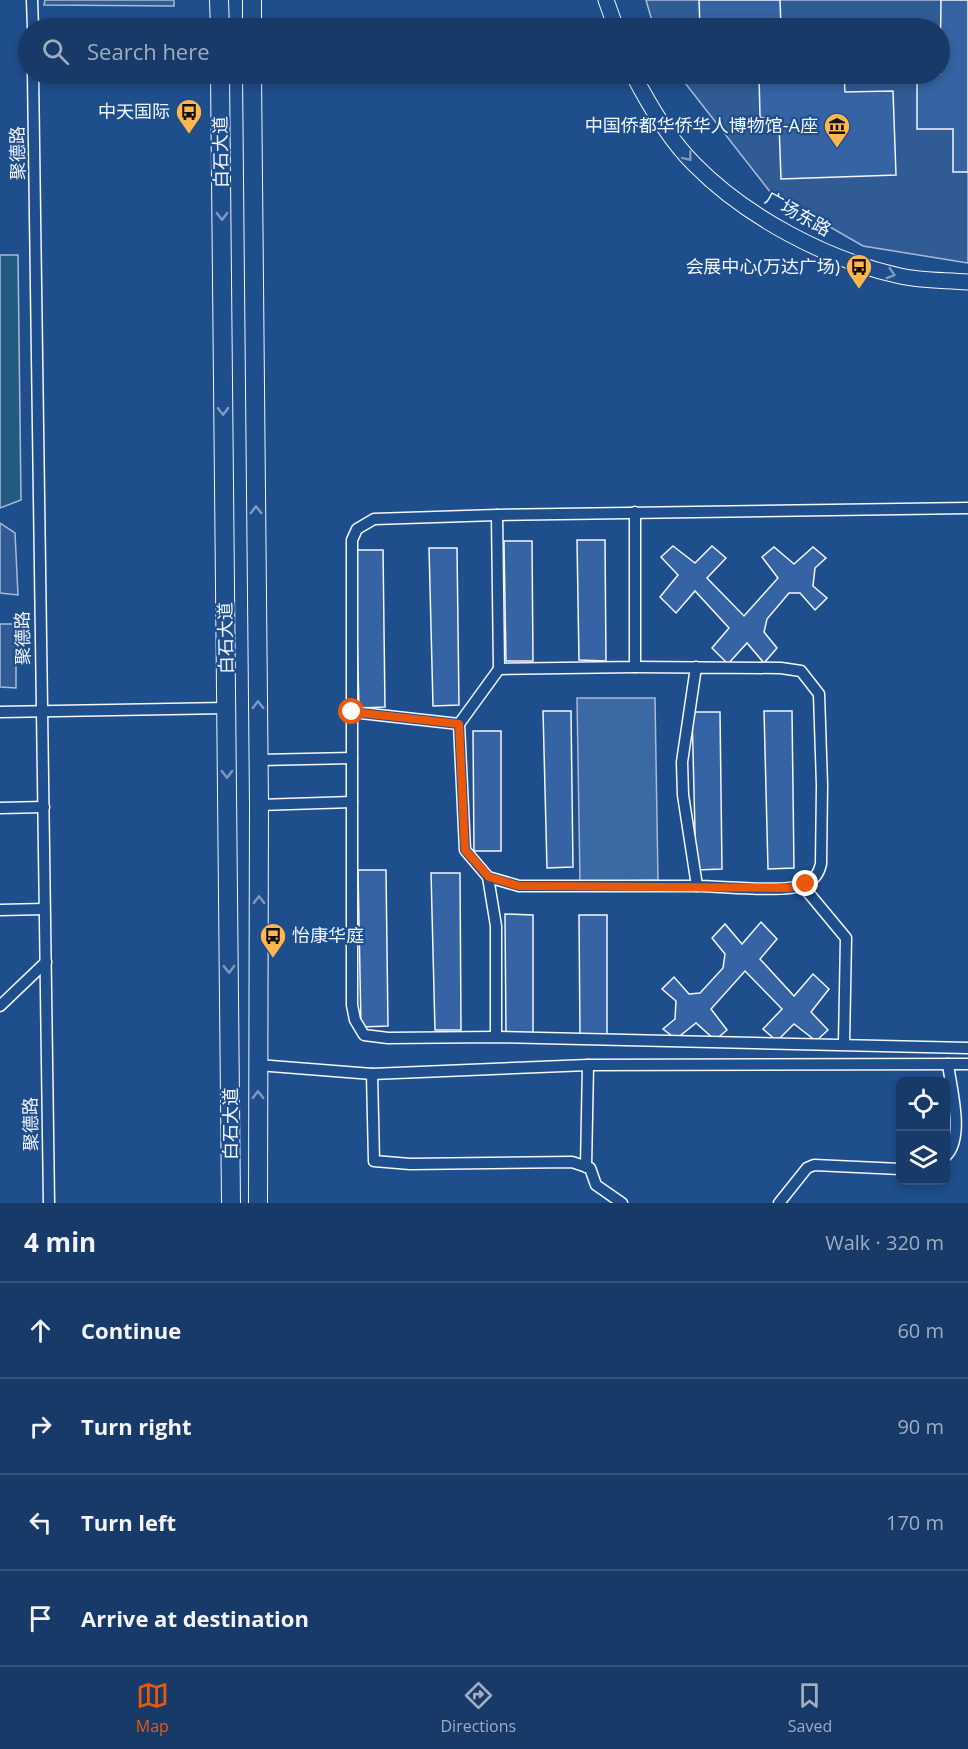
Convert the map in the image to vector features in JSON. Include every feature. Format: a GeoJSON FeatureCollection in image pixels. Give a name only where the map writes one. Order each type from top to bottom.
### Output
{"type":"FeatureCollection","features":[{"type":"Feature","properties":{"kind":"main road"},"geometry":{"type":"LineString","coordinates":[[209,0],[215,18]]}},
{"type":"Feature","properties":{"kind":"main road"},"geometry":{"type":"LineString","coordinates":[[219,0],[219,18]]}},
{"type":"Feature","properties":{"kind":"main road"},"geometry":{"type":"LineString","coordinates":[[252,0],[252,18]]}},
{"type":"Feature","properties":{"kind":"main road"},"geometry":{"type":"LineString","coordinates":[[254,18],[259,0]]}},
{"type":"Feature","properties":{"kind":"main road"},"geometry":{"type":"LineString","coordinates":[[606,0],[612,18]]}},
{"type":"Feature","properties":{"kind":"main road","name":"白石大道"},"geometry":{"type":"LineString","coordinates":[[220,84],[231,1203]]}},
{"type":"Feature","properties":{"kind":"main road","name":"白石大道"},"geometry":{"type":"LineString","coordinates":[[252,84],[259,760],[258,1203]]}},
{"type":"Feature","properties":{"kind":"main road","name":"广场东路"},"geometry":{"type":"LineString","coordinates":[[638,84],[646,100],[693,164],[763,220],[850,262],[901,277],[968,282]]}},
{"type":"Feature","properties":{"kind":"main road"},"geometry":{"type":"LineString","coordinates":[[220,1203],[231,1145],[258,1146],[271,1203]]}},
{"type":"Feature","properties":{"kind":"street"},"geometry":{"type":"LineString","coordinates":[[32,0],[33,18]]}},
{"type":"Feature","properties":{"kind":"street","name":"聚德路"},"geometry":{"type":"LineString","coordinates":[[33,84],[40,712],[44,807],[49,1203]]}},
{"type":"Feature","properties":{"kind":"street"},"geometry":{"type":"LineString","coordinates":[[968,508],[497,514],[374,519],[357,529],[352,540],[352,1005],[359,1029],[364,1035],[388,1038],[496,1037],[844,1043],[968,1048]]}},
{"type":"Feature","properties":{"kind":"street"},"geometry":{"type":"LineString","coordinates":[[635,512],[635,667]]}},
{"type":"Feature","properties":{"kind":"street"},"geometry":{"type":"LineString","coordinates":[[497,514],[499,669],[459,724],[465,850],[489,877],[519,886],[788,888],[812,880],[821,864],[822,785],[817,690],[801,671],[794,669],[635,667],[499,669]]}},
{"type":"Feature","properties":{"kind":"street"},"geometry":{"type":"LineString","coordinates":[[696,668],[682,762],[683,795],[697,886]]}},
{"type":"Feature","properties":{"kind":"street"},"geometry":{"type":"LineString","coordinates":[[0,712],[226,708]]}},
{"type":"Feature","properties":{"kind":"street"},"geometry":{"type":"LineString","coordinates":[[352,712],[459,724]]}},
{"type":"Feature","properties":{"kind":"street"},"geometry":{"type":"LineString","coordinates":[[259,760],[352,758]]}},
{"type":"Feature","properties":{"kind":"street"},"geometry":{"type":"LineString","coordinates":[[259,805],[352,802]]}},
{"type":"Feature","properties":{"kind":"street"},"geometry":{"type":"LineString","coordinates":[[0,808],[44,807]]}},
{"type":"Feature","properties":{"kind":"street"},"geometry":{"type":"LineString","coordinates":[[489,877],[496,926],[496,1037]]}},
{"type":"Feature","properties":{"kind":"street"},"geometry":{"type":"LineString","coordinates":[[802,885],[846,938],[844,1043]]}},
{"type":"Feature","properties":{"kind":"street"},"geometry":{"type":"LineString","coordinates":[[0,910],[44,909]]}},
{"type":"Feature","properties":{"kind":"street"},"geometry":{"type":"LineString","coordinates":[[0,1006],[46,962]]}},
{"type":"Feature","properties":{"kind":"street"},"geometry":{"type":"LineString","coordinates":[[948,1064],[957,1134],[954,1146],[950,1150]]}},
{"type":"Feature","properties":{"kind":"street"},"geometry":{"type":"LineString","coordinates":[[258,1065],[372,1074],[588,1065],[968,1064]]}},
{"type":"Feature","properties":{"kind":"street"},"geometry":{"type":"LineString","coordinates":[[586,1167],[588,1065]]}},
{"type":"Feature","properties":{"kind":"street"},"geometry":{"type":"LineString","coordinates":[[372,1074],[374,1161],[410,1164],[572,1162],[590,1168],[596,1185],[622,1203]]}},
{"type":"Feature","properties":{"kind":"street"},"geometry":{"type":"LineString","coordinates":[[779,1203],[807,1168],[814,1165],[896,1169]]}},
{"type":"Feature","properties":{"kind":"shaded area"},"geometry":{"type":"Polygon","coordinates":[[[45,0],[174,0],[174,6],[44,5],[45,0]]]}},
{"type":"Feature","properties":{"kind":"shaded area"},"geometry":{"type":"Polygon","coordinates":[[[646,0],[968,0],[968,263],[863,246],[771,193],[686,84],[950,84],[950,18],[651,18],[646,0]]]}},
{"type":"Feature","properties":{"kind":"shaded area"},"geometry":{"type":"Polygon","coordinates":[[[0,255],[18,255],[21,500],[0,508],[0,255]]]}},
{"type":"Feature","properties":{"kind":"shaded area"},"geometry":{"type":"Polygon","coordinates":[[[0,523],[15,533],[18,595],[0,593],[0,523]]]}},
{"type":"Feature","properties":{"kind":"shaded area"},"geometry":{"type":"Polygon","coordinates":[[[0,624],[16,624],[16,688],[0,687],[0,624]]]}},
{"type":"Feature","properties":{"kind":"shaded area"},"geometry":{"type":"Polygon","coordinates":[[[577,698],[655,698],[658,880],[580,882],[577,698]]]}},
{"type":"Feature","properties":{"kind":"building"},"geometry":{"type":"Polygon","coordinates":[[[699,0],[780,0],[781,18],[700,18],[699,0]]]}},
{"type":"Feature","properties":{"kind":"building"},"geometry":{"type":"Polygon","coordinates":[[[941,0],[968,0],[968,172],[953,172],[953,129],[917,129],[917,84],[950,84],[950,18],[941,18],[941,0]]]}},
{"type":"Feature","properties":{"kind":"building","name":"中国侨都华侨华人博物馆-A座"},"geometry":{"type":"Polygon","coordinates":[[[759,84],[845,84],[845,92],[893,91],[896,175],[781,179],[779,123],[760,117],[759,84]]]}},
{"type":"Feature","properties":{"kind":"building"},"geometry":{"type":"Polygon","coordinates":[[[577,540],[605,540],[606,661],[579,660],[577,540]]]}},
{"type":"Feature","properties":{"kind":"building"},"geometry":{"type":"Polygon","coordinates":[[[504,541],[532,541],[533,661],[506,661],[504,541]]]}},
{"type":"Feature","properties":{"kind":"building"},"geometry":{"type":"Polygon","coordinates":[[[673,546],[695,563],[712,546],[726,558],[707,578],[744,616],[778,578],[762,557],[774,547],[794,564],[813,547],[826,558],[815,568],[813,586],[827,598],[815,610],[800,593],[789,593],[767,619],[764,632],[777,648],[764,663],[747,643],[728,664],[712,648],[729,628],[695,591],[676,613],[660,597],[678,575],[661,557],[673,546]]]}},
{"type":"Feature","properties":{"kind":"building"},"geometry":{"type":"Polygon","coordinates":[[[429,548],[457,548],[459,705],[433,706],[429,548]]]}},
{"type":"Feature","properties":{"kind":"building"},"geometry":{"type":"Polygon","coordinates":[[[355,550],[383,550],[385,707],[359,708],[355,550]]]}},
{"type":"Feature","properties":{"kind":"building"},"geometry":{"type":"Polygon","coordinates":[[[543,711],[571,711],[573,867],[547,868],[543,711]]]}},
{"type":"Feature","properties":{"kind":"building"},"geometry":{"type":"Polygon","coordinates":[[[764,711],[792,711],[794,868],[768,869],[764,711]]]}},
{"type":"Feature","properties":{"kind":"building"},"geometry":{"type":"Polygon","coordinates":[[[692,712],[720,712],[722,869],[696,870],[692,712]]]}},
{"type":"Feature","properties":{"kind":"building"},"geometry":{"type":"Polygon","coordinates":[[[473,731],[501,731],[501,851],[474,851],[473,731]]]}},
{"type":"Feature","properties":{"kind":"building"},"geometry":{"type":"Polygon","coordinates":[[[358,870],[386,870],[388,1026],[361,1027],[358,870]]]}},
{"type":"Feature","properties":{"kind":"building"},"geometry":{"type":"Polygon","coordinates":[[[431,873],[460,873],[461,1030],[435,1030],[431,873]]]}},
{"type":"Feature","properties":{"kind":"building"},"geometry":{"type":"Polygon","coordinates":[[[505,914],[533,915],[533,1035],[506,1034],[505,914]]]}},
{"type":"Feature","properties":{"kind":"building"},"geometry":{"type":"Polygon","coordinates":[[[579,915],[607,915],[607,1036],[580,1035],[579,915]]]}},
{"type":"Feature","properties":{"kind":"building"},"geometry":{"type":"Polygon","coordinates":[[[761,922],[777,939],[760,959],[794,996],[813,974],[829,989],[811,1012],[828,1030],[816,1041],[794,1024],[777,1041],[763,1029],[782,1009],[745,971],[711,1009],[727,1030],[715,1040],[696,1023],[676,1039],[663,1029],[675,1019],[676,1001],[662,989],[674,977],[689,994],[700,993],[723,968],[725,954],[712,938],[725,924],[742,944],[761,922]]]}},
{"type":"Feature","properties":{"kind":"place","name":"中天国际"},"geometry":{"type":"Point","coordinates":[189,135]}},
{"type":"Feature","properties":{"kind":"place","name":"中国侨都华侨华人博物馆-A座"},"geometry":{"type":"Point","coordinates":[837,149]}},
{"type":"Feature","properties":{"kind":"place","name":"会展中心(万达广场)"},"geometry":{"type":"Point","coordinates":[859,290]}},
{"type":"Feature","properties":{"kind":"place","name":"怡康华庭"},"geometry":{"type":"Point","coordinates":[273,959]}},
{"type":"Feature","properties":{"kind":"route"},"geometry":{"type":"LineString","coordinates":[[352,712],[459,724],[465,850],[489,877],[519,886],[788,888],[806,884]]}}]}
